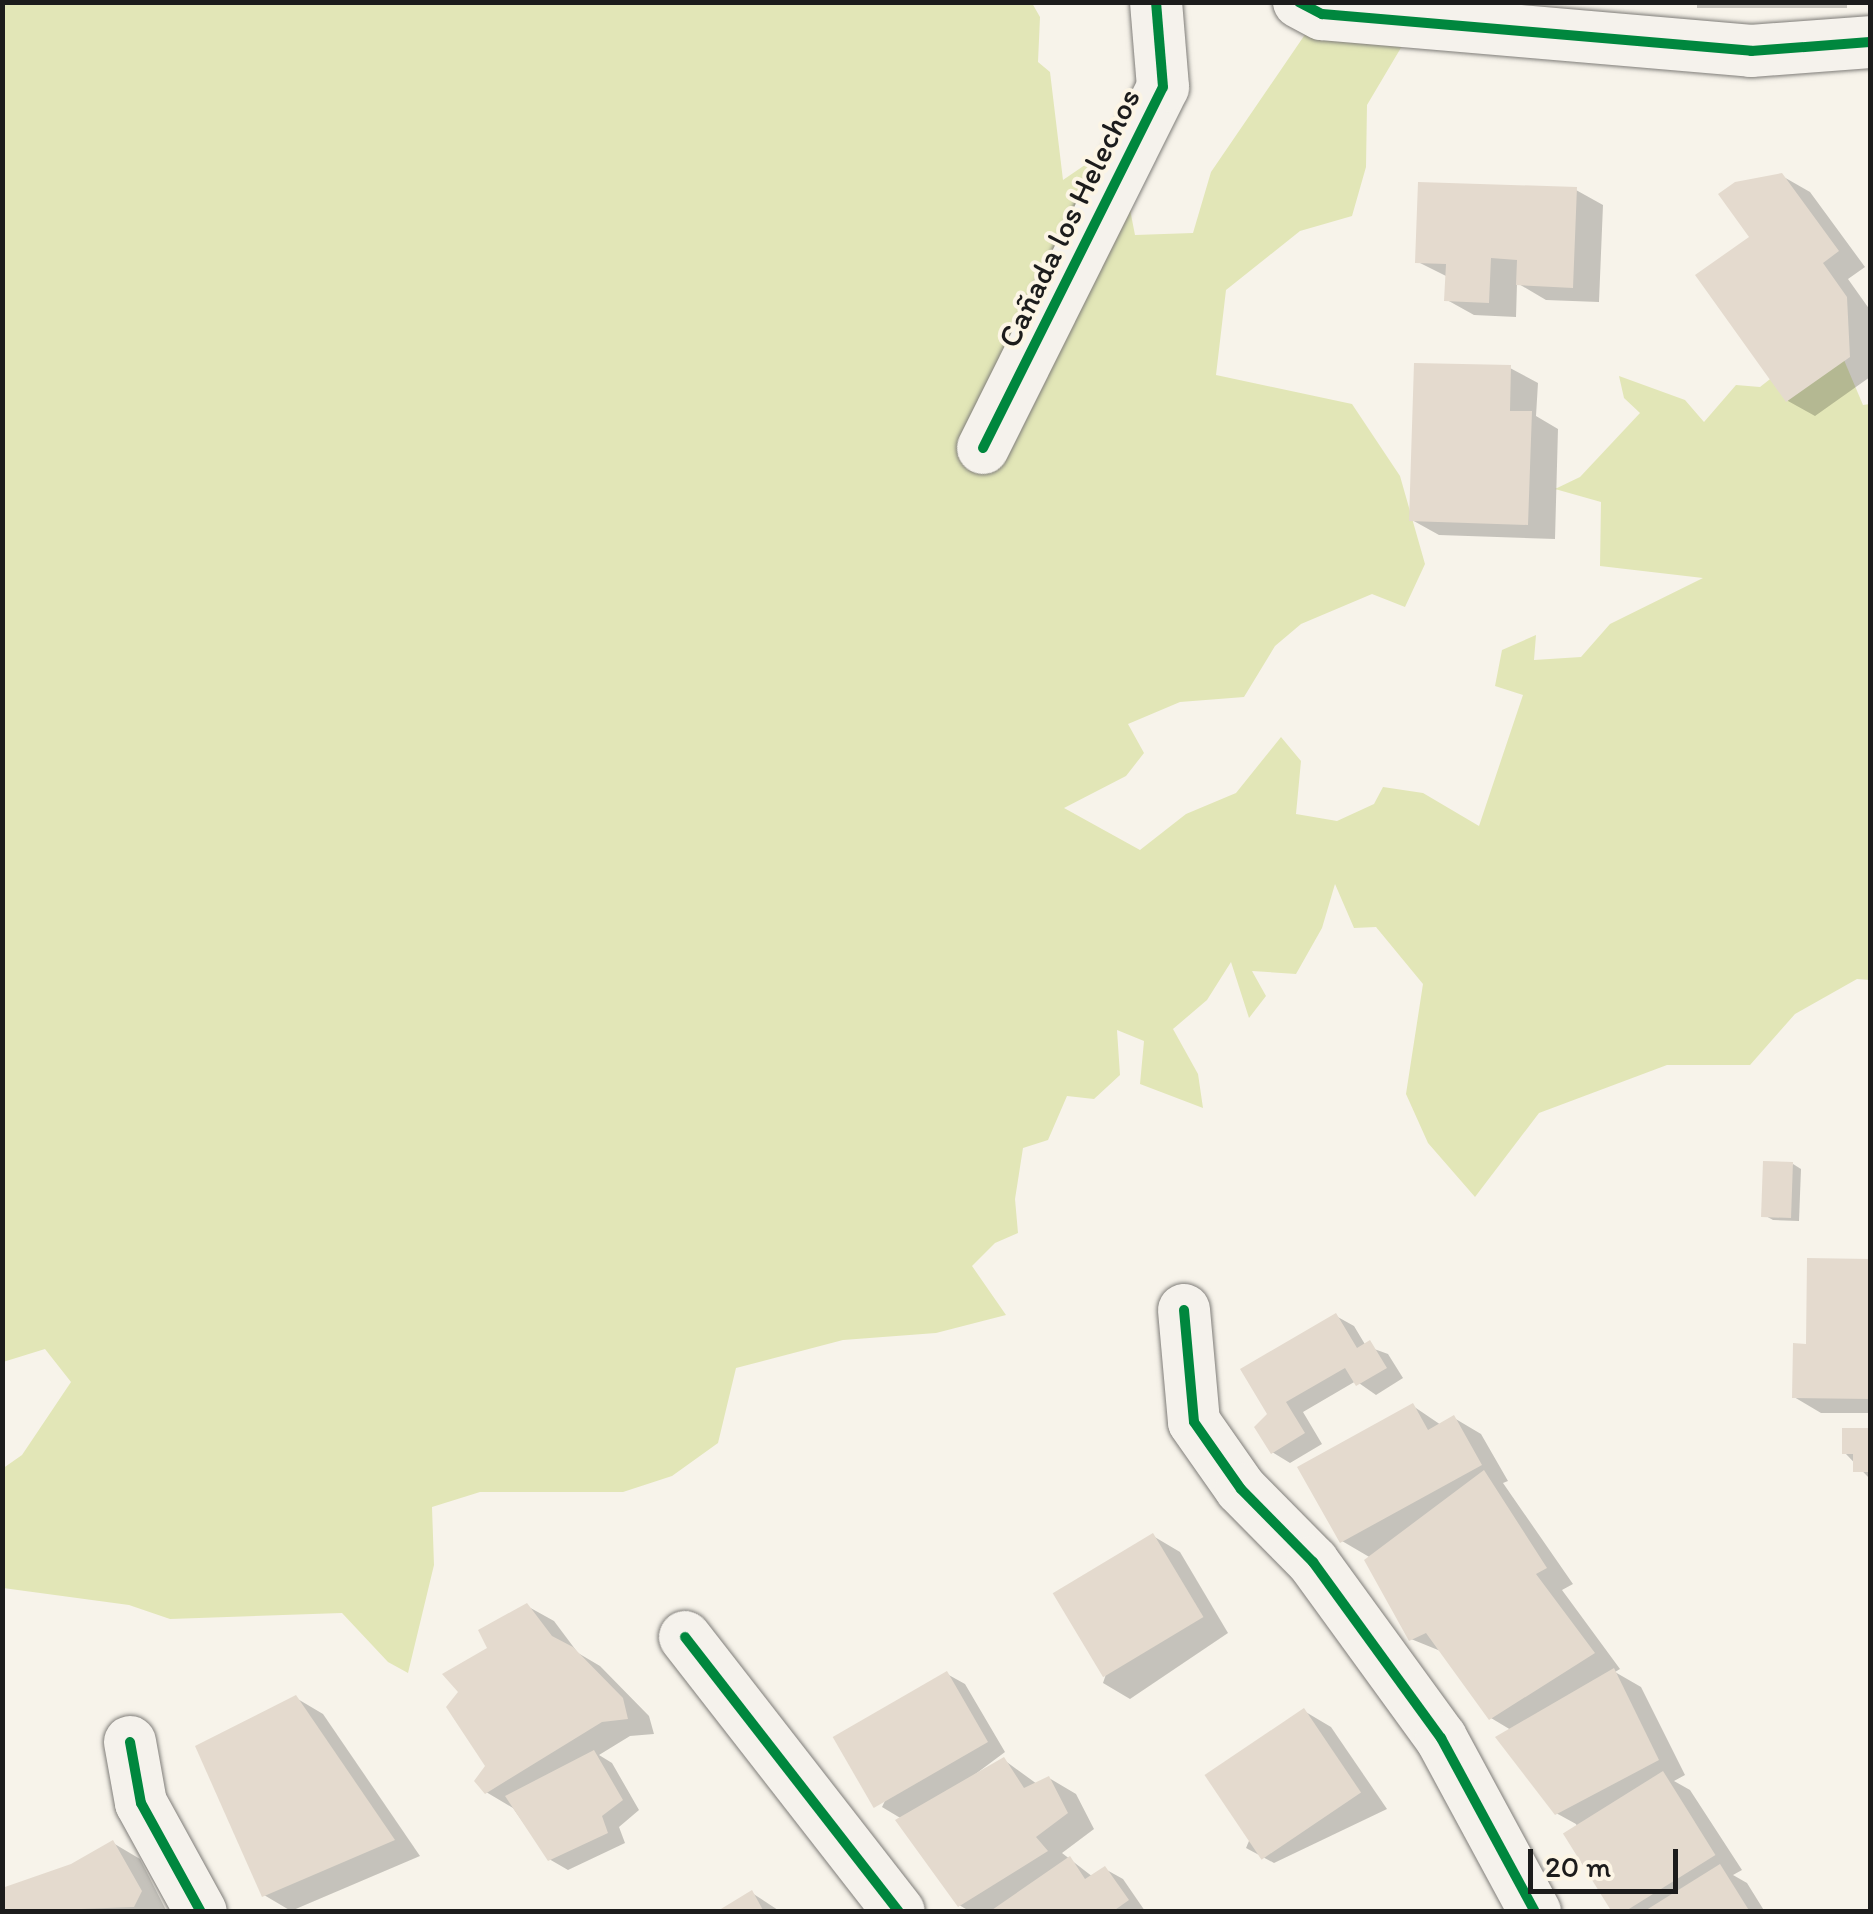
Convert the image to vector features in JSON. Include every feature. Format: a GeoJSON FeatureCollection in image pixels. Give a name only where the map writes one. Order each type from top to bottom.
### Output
{"type":"FeatureCollection","features":[{"type":"Feature","properties":{"kind":"street","name":"Cañada los Helechos"},"geometry":{"type":"LineString","coordinates":[[983,448],[1163,87],[1156,2]]}},
{"type":"Feature","properties":{"kind":"street"},"geometry":{"type":"LineString","coordinates":[[1299,2],[1322,14],[1751,51],[1870,42]]}},
{"type":"Feature","properties":{"kind":"street"},"geometry":{"type":"LineString","coordinates":[[1184,1310],[1194,1422],[1242,1489],[1313,1562],[1441,1738],[1535,1912]]}},
{"type":"Feature","properties":{"kind":"street"},"geometry":{"type":"LineString","coordinates":[[685,1637],[900,1912]]}},
{"type":"Feature","properties":{"kind":"street"},"geometry":{"type":"LineString","coordinates":[[130,1742],[141,1803],[201,1912]]}},
{"type":"Feature","properties":{"kind":"green space"},"geometry":{"type":"Polygon","coordinates":[[[3,3],[1032,3],[1040,17],[1038,62],[1050,72],[1063,180],[1117,143],[1135,235],[1193,233],[1211,172],[1319,14],[1402,46],[1367,105],[1366,167],[1352,216],[1300,231],[1226,290],[1216,375],[1352,404],[1400,476],[1425,564],[1405,607],[1372,594],[1301,624],[1275,646],[1244,697],[1180,702],[1128,724],[1144,753],[1126,776],[1064,808],[1140,850],[1186,814],[1236,793],[1281,737],[1301,761],[1296,814],[1337,821],[1374,804],[1383,787],[1423,793],[1479,826],[1523,695],[1495,686],[1502,650],[1536,635],[1534,660],[1581,657],[1610,624],[1703,578],[1600,566],[1601,502],[1555,489],[1580,477],[1640,413],[1624,398],[1619,376],[1685,400],[1704,422],[1736,385],[1760,387],[1806,351],[1841,353],[1863,405],[1870,404],[1870,980],[1857,979],[1795,1014],[1750,1065],[1667,1065],[1539,1113],[1475,1197],[1428,1143],[1406,1094],[1423,984],[1376,927],[1354,928],[1335,884],[1322,928],[1296,974],[1252,971],[1266,996],[1249,1018],[1231,962],[1207,1000],[1173,1029],[1198,1074],[1203,1108],[1140,1084],[1144,1041],[1117,1030],[1120,1075],[1094,1099],[1067,1096],[1048,1140],[1023,1148],[1015,1199],[1018,1233],[995,1243],[972,1266],[1006,1315],[936,1333],[843,1340],[736,1368],[718,1443],[672,1476],[623,1492],[480,1492],[432,1507],[434,1565],[408,1673],[388,1662],[342,1613],[170,1619],[129,1605],[3,1588],[2,1469],[22,1455],[71,1382],[45,1349],[3,1362],[3,3]]]}},
{"type":"Feature","properties":{"kind":"building"},"geometry":{"type":"Polygon","coordinates":[[[1782,173],[1839,251],[1823,263],[1847,297],[1850,357],[1786,402],[1695,275],[1749,237],[1718,194],[1735,182],[1782,173]]]}},
{"type":"Feature","properties":{"kind":"building"},"geometry":{"type":"Polygon","coordinates":[[[1418,182],[1577,187],[1573,288],[1516,285],[1517,260],[1491,258],[1489,303],[1444,301],[1446,264],[1415,263],[1418,182]]]}},
{"type":"Feature","properties":{"kind":"building"},"geometry":{"type":"Polygon","coordinates":[[[1414,363],[1511,365],[1510,411],[1532,411],[1528,525],[1409,521],[1414,363]]]}},
{"type":"Feature","properties":{"kind":"building"},"geometry":{"type":"Polygon","coordinates":[[[1763,1161],[1793,1162],[1791,1218],[1761,1217],[1763,1161]]]}},
{"type":"Feature","properties":{"kind":"building"},"geometry":{"type":"Polygon","coordinates":[[[1807,1258],[1870,1259],[1870,1399],[1792,1398],[1793,1343],[1806,1344],[1807,1258]]]}},
{"type":"Feature","properties":{"kind":"building"},"geometry":{"type":"Polygon","coordinates":[[[1336,1313],[1357,1348],[1370,1340],[1387,1368],[1356,1386],[1345,1368],[1286,1402],[1305,1433],[1271,1454],[1254,1427],[1267,1414],[1240,1369],[1336,1313]]]}},
{"type":"Feature","properties":{"kind":"building"},"geometry":{"type":"Polygon","coordinates":[[[1413,1403],[1428,1430],[1454,1415],[1482,1465],[1340,1543],[1297,1467],[1413,1403]]]}},
{"type":"Feature","properties":{"kind":"building"},"geometry":{"type":"Polygon","coordinates":[[[1842,1428],[1870,1428],[1870,1472],[1853,1472],[1853,1454],[1842,1454],[1842,1428]]]}},
{"type":"Feature","properties":{"kind":"building"},"geometry":{"type":"Polygon","coordinates":[[[1484,1470],[1547,1568],[1536,1574],[1595,1653],[1489,1720],[1426,1633],[1409,1641],[1364,1560],[1484,1470]]]}},
{"type":"Feature","properties":{"kind":"building"},"geometry":{"type":"Polygon","coordinates":[[[1153,1533],[1203,1617],[1103,1677],[1053,1593],[1153,1533]]]}},
{"type":"Feature","properties":{"kind":"building"},"geometry":{"type":"Polygon","coordinates":[[[527,1603],[552,1636],[573,1647],[623,1698],[628,1719],[602,1722],[485,1794],[474,1781],[485,1766],[446,1707],[458,1692],[442,1674],[487,1648],[478,1630],[527,1603]]]}},
{"type":"Feature","properties":{"kind":"building"},"geometry":{"type":"Polygon","coordinates":[[[1614,1668],[1659,1760],[1555,1815],[1495,1737],[1614,1668]]]}},
{"type":"Feature","properties":{"kind":"building"},"geometry":{"type":"Polygon","coordinates":[[[947,1671],[988,1742],[874,1808],[833,1737],[947,1671]]]}},
{"type":"Feature","properties":{"kind":"building"},"geometry":{"type":"Polygon","coordinates":[[[296,1695],[395,1840],[262,1897],[195,1746],[296,1695]]]}},
{"type":"Feature","properties":{"kind":"building"},"geometry":{"type":"Polygon","coordinates":[[[1304,1708],[1361,1793],[1262,1860],[1205,1775],[1304,1708]]]}},
{"type":"Feature","properties":{"kind":"building"},"geometry":{"type":"Polygon","coordinates":[[[594,1750],[623,1800],[602,1816],[608,1833],[548,1861],[505,1796],[594,1750]]]}},
{"type":"Feature","properties":{"kind":"building"},"geometry":{"type":"Polygon","coordinates":[[[1004,1757],[1024,1788],[1049,1776],[1068,1813],[1036,1837],[1048,1851],[958,1907],[895,1820],[1004,1757]]]}},
{"type":"Feature","properties":{"kind":"building"},"geometry":{"type":"Polygon","coordinates":[[[1663,1771],[1715,1855],[1624,1912],[1612,1912],[1563,1834],[1663,1771]]]}},
{"type":"Feature","properties":{"kind":"building"},"geometry":{"type":"Polygon","coordinates":[[[113,1840],[142,1891],[134,1907],[2,1912],[2,1888],[71,1864],[113,1840]]]}},
{"type":"Feature","properties":{"kind":"building"},"geometry":{"type":"Polygon","coordinates":[[[1070,1856],[1085,1879],[1105,1866],[1129,1900],[1112,1912],[989,1912],[1070,1856]]]}},
{"type":"Feature","properties":{"kind":"building"},"geometry":{"type":"Polygon","coordinates":[[[1720,1864],[1750,1912],[1643,1912],[1720,1864]]]}},
{"type":"Feature","properties":{"kind":"building"},"geometry":{"type":"Polygon","coordinates":[[[752,1890],[764,1912],[716,1912],[752,1890]]]}},
{"type":"Feature","properties":{"kind":"cycle path"},"geometry":{"type":"LineString","coordinates":[[983,448],[1163,87],[1156,2]]}},
{"type":"Feature","properties":{"kind":"cycle path"},"geometry":{"type":"LineString","coordinates":[[1299,2],[1322,14],[1751,51],[1870,42]]}},
{"type":"Feature","properties":{"kind":"cycle path"},"geometry":{"type":"LineString","coordinates":[[1184,1310],[1194,1422],[1241,1489],[1313,1562],[1441,1738],[1535,1912]]}},
{"type":"Feature","properties":{"kind":"cycle path"},"geometry":{"type":"LineString","coordinates":[[685,1637],[899,1912]]}},
{"type":"Feature","properties":{"kind":"cycle path"},"geometry":{"type":"LineString","coordinates":[[130,1742],[141,1803],[201,1912]]}}]}
